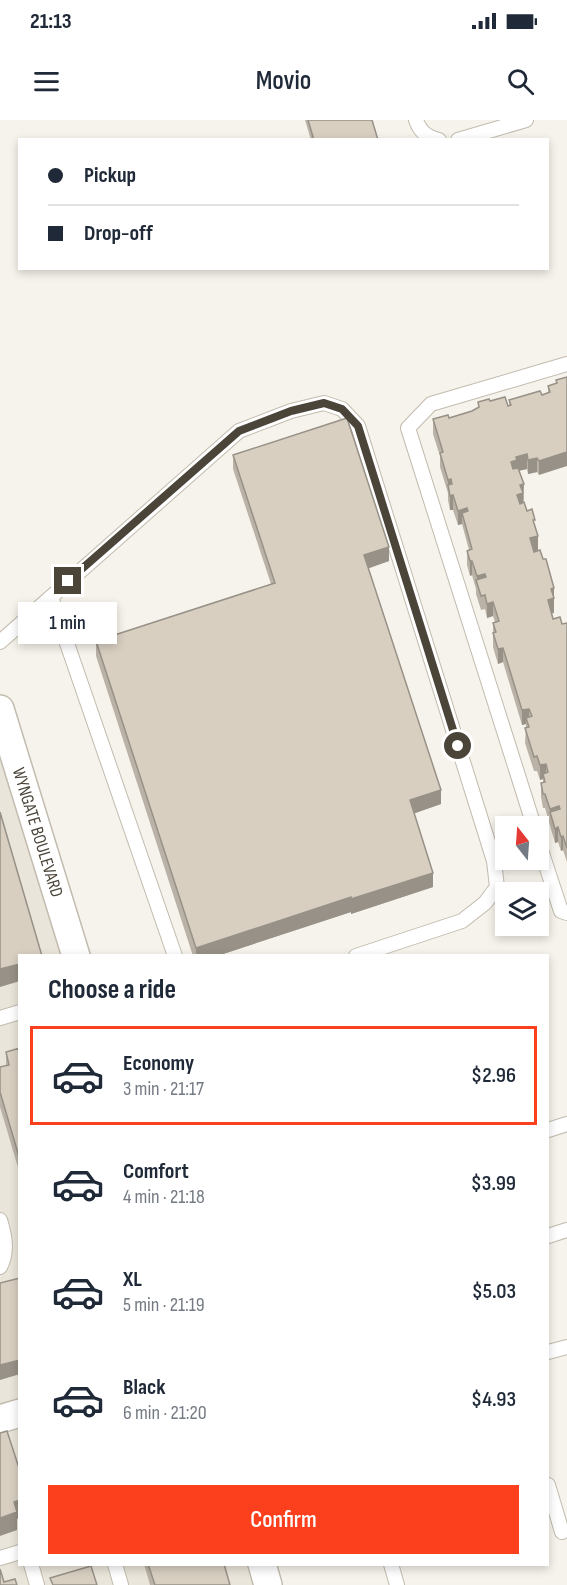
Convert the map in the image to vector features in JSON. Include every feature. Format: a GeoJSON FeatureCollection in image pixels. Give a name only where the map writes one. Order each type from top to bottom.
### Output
{"type":"FeatureCollection","features":[{"type":"Feature","properties":{"kind":"street","name":"WYNGATE BOULEVARD"},"geometry":{"type":"LineString","coordinates":[[0,709],[75,954]]}},
{"type":"Feature","properties":{"kind":"street"},"geometry":{"type":"LineString","coordinates":[[0,1419],[18,1414]]}},
{"type":"Feature","properties":{"kind":"street"},"geometry":{"type":"LineString","coordinates":[[263,1566],[268,1585]]}},
{"type":"Feature","properties":{"kind":"lane"},"geometry":{"type":"LineString","coordinates":[[416,120],[419,130],[430,138]]}},
{"type":"Feature","properties":{"kind":"lane"},"geometry":{"type":"LineString","coordinates":[[465,138],[526,120]]}},
{"type":"Feature","properties":{"kind":"lane"},"geometry":{"type":"LineString","coordinates":[[531,816],[408,428],[431,404],[567,364]]}},
{"type":"Feature","properties":{"kind":"lane"},"geometry":{"type":"LineString","coordinates":[[0,642],[239,431],[291,411],[324,403],[342,409],[358,426],[494,861],[497,887],[485,903],[462,921],[362,954]]}},
{"type":"Feature","properties":{"kind":"lane"},"geometry":{"type":"LineString","coordinates":[[51,597],[175,954]]}},
{"type":"Feature","properties":{"kind":"lane"},"geometry":{"type":"LineString","coordinates":[[548,870],[561,911],[567,913]]}},
{"type":"Feature","properties":{"kind":"lane"},"geometry":{"type":"LineString","coordinates":[[0,1018],[18,1013]]}},
{"type":"Feature","properties":{"kind":"lane"},"geometry":{"type":"LineString","coordinates":[[549,1130],[567,1124]]}},
{"type":"Feature","properties":{"kind":"lane"},"geometry":{"type":"LineString","coordinates":[[0,1220],[4,1234],[5,1258],[0,1267]]}},
{"type":"Feature","properties":{"kind":"lane"},"geometry":{"type":"LineString","coordinates":[[549,1236],[567,1230]]}},
{"type":"Feature","properties":{"kind":"lane"},"geometry":{"type":"LineString","coordinates":[[549,1352],[567,1347]]}},
{"type":"Feature","properties":{"kind":"lane"},"geometry":{"type":"LineString","coordinates":[[549,1488],[562,1532]]}},
{"type":"Feature","properties":{"kind":"lane"},"geometry":{"type":"LineString","coordinates":[[0,1558],[18,1553]]}},
{"type":"Feature","properties":{"kind":"lane"},"geometry":{"type":"LineString","coordinates":[[32,1566],[37,1585]]}},
{"type":"Feature","properties":{"kind":"lane"},"geometry":{"type":"LineString","coordinates":[[116,1566],[121,1585]]}},
{"type":"Feature","properties":{"kind":"lane"},"geometry":{"type":"LineString","coordinates":[[392,1566],[397,1585]]}},
{"type":"Feature","properties":{"kind":"shaded area"},"geometry":{"type":"Polygon","coordinates":[[[0,709],[76,954],[18,954],[18,1566],[262,1566],[268,1585],[0,1585],[0,709]]]}},
{"type":"Feature","properties":{"kind":"building"},"geometry":{"type":"Polygon","coordinates":[[[308,120],[372,120],[377,138],[313,138],[308,120]]]}},
{"type":"Feature","properties":{"kind":"building"},"geometry":{"type":"Polygon","coordinates":[[[567,377],[567,452],[539,461],[537,458],[528,460],[527,454],[516,457],[517,460],[511,462],[513,469],[518,468],[524,484],[520,485],[523,493],[517,495],[520,504],[524,502],[527,511],[532,509],[535,520],[533,520],[538,536],[530,538],[534,552],[540,550],[543,559],[546,559],[554,588],[551,589],[554,598],[548,600],[553,619],[560,617],[562,624],[567,623],[567,848],[558,827],[555,829],[550,812],[560,809],[559,806],[550,809],[545,794],[543,794],[541,783],[545,782],[543,774],[548,772],[546,764],[540,765],[537,756],[534,757],[525,728],[529,727],[526,718],[532,716],[529,709],[522,710],[503,648],[498,649],[493,633],[496,632],[493,623],[499,621],[493,602],[487,604],[485,595],[481,596],[476,580],[486,577],[485,574],[477,576],[472,561],[470,561],[467,551],[472,549],[462,513],[468,511],[467,508],[458,511],[453,495],[450,496],[448,485],[452,484],[451,479],[448,480],[440,453],[443,452],[433,419],[448,415],[449,418],[472,411],[479,407],[478,402],[489,399],[490,401],[505,397],[508,406],[511,405],[509,400],[540,391],[542,395],[550,392],[548,386],[557,383],[556,380],[567,377]]]}},
{"type":"Feature","properties":{"kind":"building"},"geometry":{"type":"Polygon","coordinates":[[[347,418],[389,547],[364,555],[441,790],[410,800],[433,873],[351,899],[351,897],[196,948],[96,641],[275,583],[233,455],[347,418]]]}},
{"type":"Feature","properties":{"kind":"building"},"geometry":{"type":"Polygon","coordinates":[[[0,812],[41,954],[18,954],[18,964],[0,969],[0,812]]]}},
{"type":"Feature","properties":{"kind":"building"},"geometry":{"type":"Polygon","coordinates":[[[18,1049],[18,1153],[0,1092],[0,1067],[9,1065],[6,1052],[18,1049]]]}},
{"type":"Feature","properties":{"kind":"building"},"geometry":{"type":"Polygon","coordinates":[[[18,1278],[18,1360],[0,1365],[0,1283],[18,1278]]]}},
{"type":"Feature","properties":{"kind":"building"},"geometry":{"type":"Polygon","coordinates":[[[7,1431],[18,1465],[18,1501],[14,1502],[17,1512],[0,1518],[0,1433],[7,1431]]]}},
{"type":"Feature","properties":{"kind":"building"},"geometry":{"type":"Polygon","coordinates":[[[91,1566],[97,1585],[53,1585],[50,1578],[91,1566]]]}},
{"type":"Feature","properties":{"kind":"building"},"geometry":{"type":"Polygon","coordinates":[[[149,1566],[225,1566],[230,1585],[155,1585],[149,1566]]]}},
{"type":"Feature","properties":{"kind":"building"},"geometry":{"type":"Polygon","coordinates":[[[0,1569],[4,1582],[15,1579],[17,1585],[0,1585],[0,1569]]]}},
{"type":"Feature","properties":{"kind":"route"},"geometry":{"type":"LineString","coordinates":[[68,581],[239,431],[291,411],[324,403],[342,409],[358,426],[458,746]]}}]}
